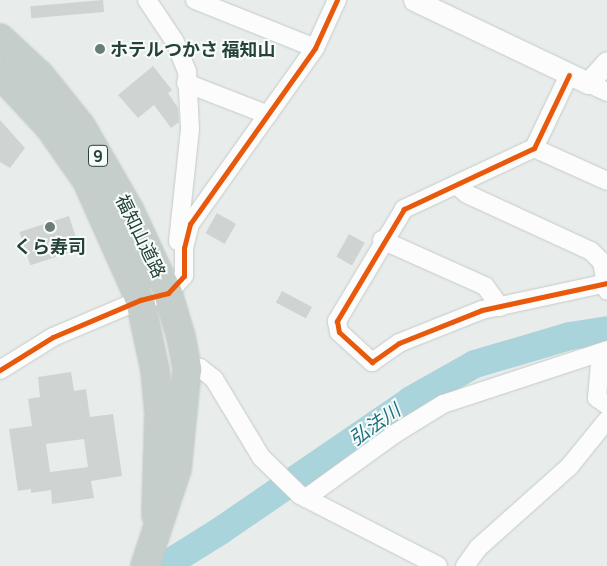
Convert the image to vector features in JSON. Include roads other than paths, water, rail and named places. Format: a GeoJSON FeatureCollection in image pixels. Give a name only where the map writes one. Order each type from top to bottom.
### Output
{"type":"FeatureCollection","features":[{"type":"Feature","properties":{"kind":"highway","name":"福知山道路"},"geometry":{"type":"LineString","coordinates":[[0,38],[40,75],[81,126],[129,209],[168,293],[187,369],[177,469],[145,566]]}},
{"type":"Feature","properties":{"kind":"highway","name":"福知山道路"},"geometry":{"type":"LineString","coordinates":[[0,74],[50,128],[87,181],[140,300],[156,370],[159,413],[156,529]]}},
{"type":"Feature","properties":{"kind":"street"},"geometry":{"type":"LineString","coordinates":[[147,0],[175,42],[187,71],[186,83],[190,129],[177,251],[180,269],[168,293]]}},
{"type":"Feature","properties":{"kind":"street"},"geometry":{"type":"LineString","coordinates":[[194,0],[314,48]]}},
{"type":"Feature","properties":{"kind":"street"},"geometry":{"type":"LineString","coordinates":[[0,370],[53,337],[140,300],[168,293],[186,272],[184,248],[190,224],[314,48],[337,0]]}},
{"type":"Feature","properties":{"kind":"street"},"geometry":{"type":"LineString","coordinates":[[414,0],[588,83]]}},
{"type":"Feature","properties":{"kind":"street"},"geometry":{"type":"LineString","coordinates":[[456,185],[467,194],[592,251],[602,262],[607,286],[482,310],[399,343],[372,362],[339,332],[337,321],[382,240],[404,209],[534,148],[607,62]]}},
{"type":"Feature","properties":{"kind":"street"},"geometry":{"type":"LineString","coordinates":[[186,83],[268,115]]}},
{"type":"Feature","properties":{"kind":"street"},"geometry":{"type":"LineString","coordinates":[[534,148],[607,181]]}},
{"type":"Feature","properties":{"kind":"street"},"geometry":{"type":"LineString","coordinates":[[382,240],[485,286],[500,306]]}},
{"type":"Feature","properties":{"kind":"street"},"geometry":{"type":"LineString","coordinates":[[306,498],[396,433],[443,404],[534,372],[604,352],[597,398],[607,405]]}},
{"type":"Feature","properties":{"kind":"street"},"geometry":{"type":"LineString","coordinates":[[187,369],[200,368],[214,379],[261,457],[306,498],[438,566]]}},
{"type":"Feature","properties":{"kind":"street"},"geometry":{"type":"LineString","coordinates":[[465,566],[478,548],[568,467],[607,420]]}},
{"type":"Feature","properties":{"kind":"waterway","name":"弘法川"},"geometry":{"type":"LineString","coordinates":[[164,566],[220,531],[411,400],[475,364],[570,336],[607,330]]}},
{"type":"Feature","properties":{"kind":"place","name":"ホテルつかさ 福知山"},"geometry":{"type":"Point","coordinates":[100,49]}},
{"type":"Feature","properties":{"kind":"place","name":"くら寿司"},"geometry":{"type":"Point","coordinates":[50,227]}}]}
